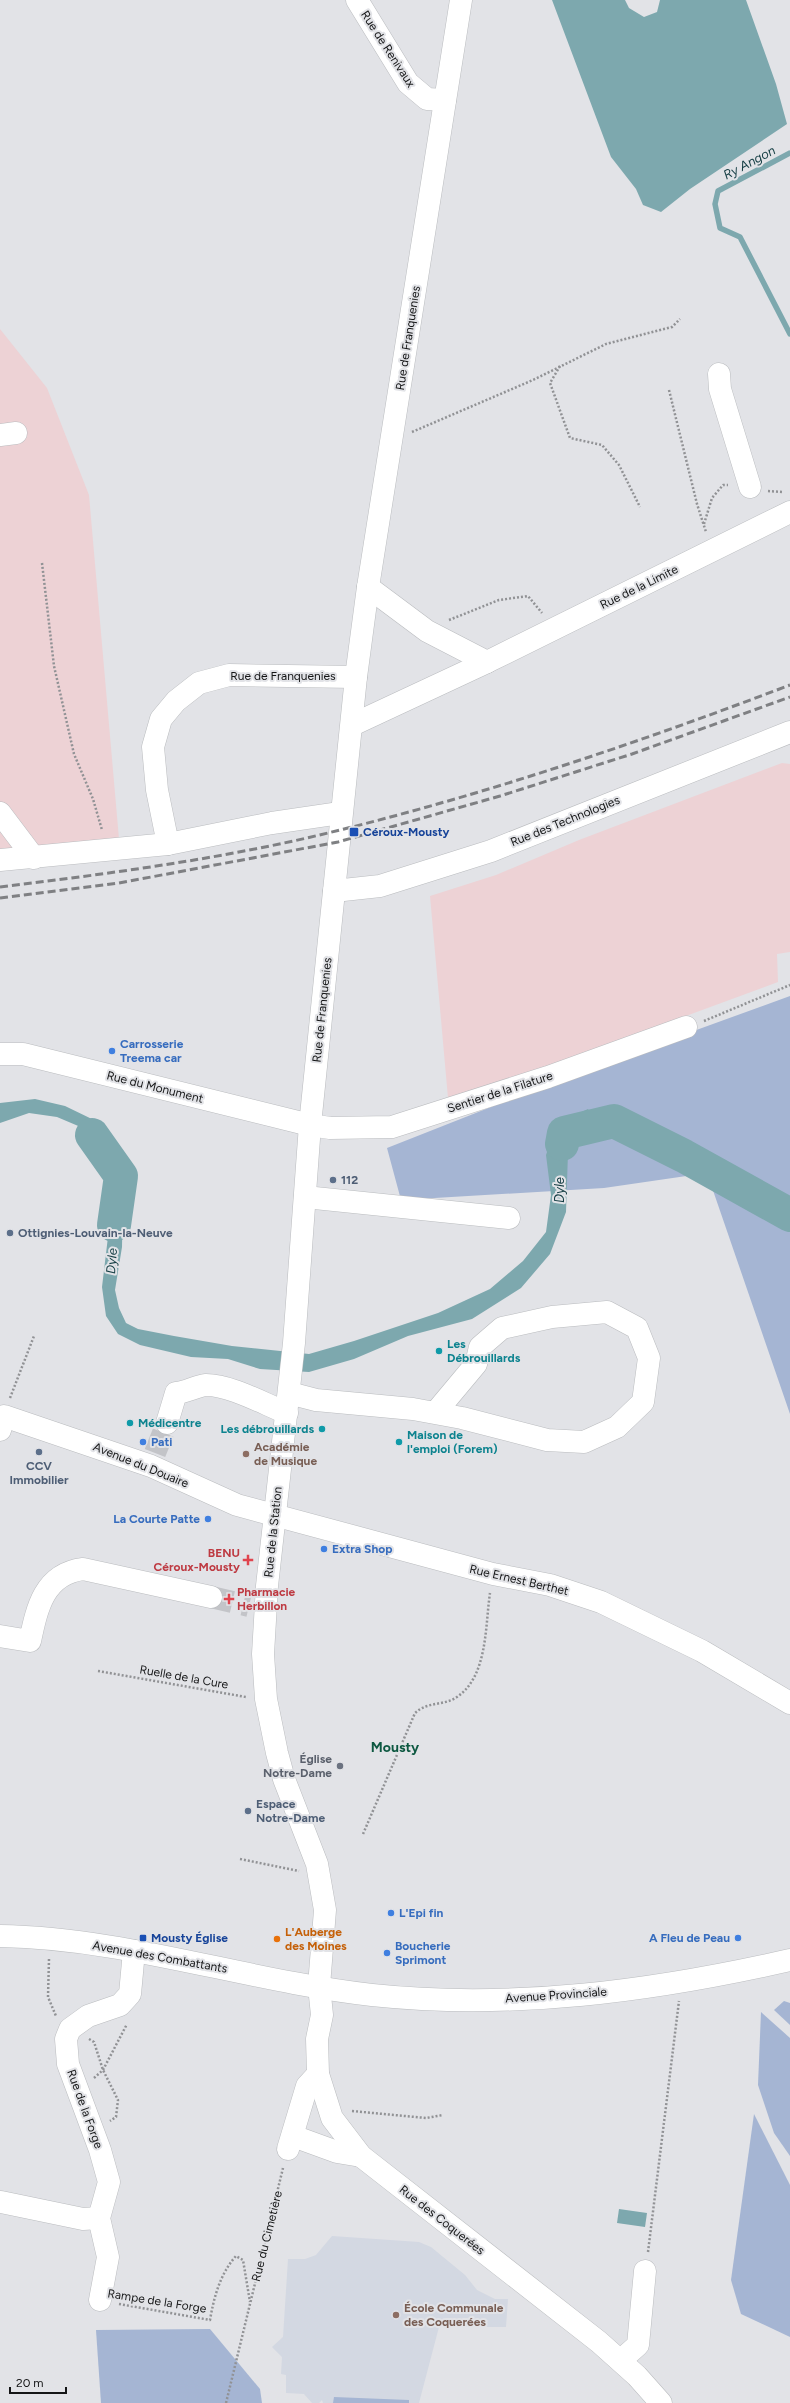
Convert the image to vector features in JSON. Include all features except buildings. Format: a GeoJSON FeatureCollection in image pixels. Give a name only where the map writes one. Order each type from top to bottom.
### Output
{"type":"FeatureCollection","features":[{"type":"Feature","properties":{"kind":"street","name":"Rue de Renivaux"},"geometry":{"type":"LineString","coordinates":[[357,0],[408,83],[427,99],[445,100]]}},
{"type":"Feature","properties":{"kind":"street","name":"Rue de Franquenies"},"geometry":{"type":"LineString","coordinates":[[294,1343],[310,1125],[334,891],[340,813],[352,725],[356,677],[368,587],[461,0]]}},
{"type":"Feature","properties":{"kind":"street"},"geometry":{"type":"LineString","coordinates":[[719,374],[720,389],[750,487]]}},
{"type":"Feature","properties":{"kind":"street","name":"Rue de la Limite"},"geometry":{"type":"LineString","coordinates":[[352,725],[487,662],[790,512]]}},
{"type":"Feature","properties":{"kind":"street"},"geometry":{"type":"LineString","coordinates":[[368,587],[427,631],[487,662]]}},
{"type":"Feature","properties":{"kind":"street","name":"Rue de Franquenies"},"geometry":{"type":"LineString","coordinates":[[168,844],[157,790],[153,747],[161,719],[176,701],[199,683],[229,675],[356,677]]}},
{"type":"Feature","properties":{"kind":"street","name":"Rue des Technologies"},"geometry":{"type":"LineString","coordinates":[[334,891],[380,886],[491,850],[790,732]]}},
{"type":"Feature","properties":{"kind":"street"},"geometry":{"type":"LineString","coordinates":[[0,813],[34,858]]}},
{"type":"Feature","properties":{"kind":"street"},"geometry":{"type":"LineString","coordinates":[[0,860],[34,858],[108,849],[168,844],[272,823],[340,813]]}},
{"type":"Feature","properties":{"kind":"street","name":"Sentier de la Filature"},"geometry":{"type":"LineString","coordinates":[[310,1125],[330,1128],[392,1126],[548,1077],[686,1027]]}},
{"type":"Feature","properties":{"kind":"street","name":"Rue du Monument"},"geometry":{"type":"LineString","coordinates":[[0,1054],[23,1054],[310,1125]]}},
{"type":"Feature","properties":{"kind":"street"},"geometry":{"type":"LineString","coordinates":[[305,1197],[509,1218]]}},
{"type":"Feature","properties":{"kind":"street"},"geometry":{"type":"LineString","coordinates":[[167,1423],[176,1393],[186,1392],[205,1385],[316,1400],[435,1413],[462,1418],[547,1440],[584,1442],[617,1427],[643,1402],[649,1358],[637,1328],[607,1312],[552,1317],[502,1328],[480,1347],[476,1364],[435,1413]]}},
{"type":"Feature","properties":{"kind":"street","name":"Rue de la Station"},"geometry":{"type":"LineString","coordinates":[[294,1343],[276,1515],[257,1607],[263,1654],[266,1699],[284,1779],[320,1875]]}},
{"type":"Feature","properties":{"kind":"street","name":"Avenue du Douaire"},"geometry":{"type":"LineString","coordinates":[[2,1423],[27,1422],[153,1459],[237,1505],[276,1515]]}},
{"type":"Feature","properties":{"kind":"street","name":"Rue Ernest Berthet"},"geometry":{"type":"LineString","coordinates":[[276,1515],[493,1574],[550,1585],[601,1602],[702,1651],[790,1703]]}},
{"type":"Feature","properties":{"kind":"street"},"geometry":{"type":"LineString","coordinates":[[0,1636],[30,1641],[38,1606],[56,1580],[70,1571],[83,1569],[211,1597]]}},
{"type":"Feature","properties":{"kind":"street","name":"Rue des Coquerées"},"geometry":{"type":"LineString","coordinates":[[320,1875],[325,1910],[319,1986],[322,2015],[317,2039],[318,2074],[332,2118],[361,2156],[621,2360],[630,2379],[661,2403]]}},
{"type":"Feature","properties":{"kind":"street","name":"Avenue des Combattants"},"geometry":{"type":"LineString","coordinates":[[0,1936],[40,1937],[134,1951],[319,1986]]}},
{"type":"Feature","properties":{"kind":"street","name":"Rue de la Forge"},"geometry":{"type":"LineString","coordinates":[[100,2300],[108,2257],[99,2218],[109,2182],[100,2150],[68,2064],[66,2039],[70,2029],[88,2016],[120,2005],[130,1994],[134,1951]]}},
{"type":"Feature","properties":{"kind":"street","name":"Avenue Provinciale"},"geometry":{"type":"LineString","coordinates":[[319,1986],[373,1995],[467,2001],[570,1997],[681,1982],[789,1962]]}},
{"type":"Feature","properties":{"kind":"street"},"geometry":{"type":"LineString","coordinates":[[318,2074],[307,2086],[290,2143],[361,2156]]}},
{"type":"Feature","properties":{"kind":"street"},"geometry":{"type":"LineString","coordinates":[[1,2202],[83,2219],[99,2218]]}},
{"type":"Feature","properties":{"kind":"street"},"geometry":{"type":"LineString","coordinates":[[621,2360],[638,2345],[645,2271]]}},
{"type":"Feature","properties":{"kind":"path"},"geometry":{"type":"LineString","coordinates":[[392,441],[606,344],[672,327],[680,319]]}},
{"type":"Feature","properties":{"kind":"path"},"geometry":{"type":"LineString","coordinates":[[560,366],[550,383],[570,438],[602,445],[618,465],[640,507]]}},
{"type":"Feature","properties":{"kind":"path"},"geometry":{"type":"LineString","coordinates":[[669,390],[697,504],[712,550]]}},
{"type":"Feature","properties":{"kind":"path"},"geometry":{"type":"LineString","coordinates":[[42,563],[54,666],[74,754],[93,799],[108,849]]}},
{"type":"Feature","properties":{"kind":"path"},"geometry":{"type":"LineString","coordinates":[[427,631],[466,612],[499,600],[528,596],[541,612],[550,630]]}},
{"type":"Feature","properties":{"kind":"path"},"geometry":{"type":"LineString","coordinates":[[686,1027],[729,1012],[790,985]]}},
{"type":"Feature","properties":{"kind":"path"},"geometry":{"type":"LineString","coordinates":[[2,1423],[34,1336]]}},
{"type":"Feature","properties":{"kind":"path"},"geometry":{"type":"LineString","coordinates":[[363,1834],[415,1713],[422,1706],[457,1698],[478,1674],[483,1656],[493,1574]]}},
{"type":"Feature","properties":{"kind":"path","name":"Ruelle de la Cure"},"geometry":{"type":"LineString","coordinates":[[98,1671],[239,1696],[266,1699]]}},
{"type":"Feature","properties":{"kind":"path"},"geometry":{"type":"LineString","coordinates":[[240,1859],[320,1875]]}},
{"type":"Feature","properties":{"kind":"path"},"geometry":{"type":"LineString","coordinates":[[48,1969],[48,1997],[58,2021]]}},
{"type":"Feature","properties":{"kind":"path"},"geometry":{"type":"LineString","coordinates":[[645,2271],[681,1982]]}},
{"type":"Feature","properties":{"kind":"path"},"geometry":{"type":"LineString","coordinates":[[97,2076],[103,2070],[121,2034]]}},
{"type":"Feature","properties":{"kind":"path"},"geometry":{"type":"LineString","coordinates":[[94,2042],[103,2070],[118,2100],[116,2117],[105,2125]]}},
{"type":"Feature","properties":{"kind":"path"},"geometry":{"type":"LineString","coordinates":[[329,2108],[426,2118],[443,2115]]}},
{"type":"Feature","properties":{"kind":"path","name":"Rue du Cimetière"},"geometry":{"type":"LineString","coordinates":[[226,2403],[290,2143]]}},
{"type":"Feature","properties":{"kind":"path","name":"Rampe de la Forge"},"geometry":{"type":"LineString","coordinates":[[100,2300],[210,2320],[214,2297],[227,2266],[236,2256],[243,2260],[250,2304]]}},
{"type":"Feature","properties":{"kind":"shaded area"},"geometry":{"type":"Polygon","coordinates":[[[0,329],[47,388],[89,495],[119,839],[0,855],[0,329]]]}},
{"type":"Feature","properties":{"kind":"shaded area"},"geometry":{"type":"Polygon","coordinates":[[[782,763],[790,764],[790,952],[777,954],[778,982],[564,1061],[448,1098],[430,896],[496,875],[579,840],[782,763]]]}},
{"type":"Feature","properties":{"kind":"shaded area"},"geometry":{"type":"Polygon","coordinates":[[[790,996],[790,1414],[707,1173],[604,1188],[401,1200],[387,1148],[567,1077],[790,996]]]}},
{"type":"Feature","properties":{"kind":"shaded area"},"geometry":{"type":"Polygon","coordinates":[[[784,2001],[790,2003],[790,2025],[774,2010],[784,2001]]]}},
{"type":"Feature","properties":{"kind":"shaded area"},"geometry":{"type":"Polygon","coordinates":[[[761,2012],[790,2038],[790,2156],[774,2133],[758,2085],[761,2012]]]}},
{"type":"Feature","properties":{"kind":"shaded area"},"geometry":{"type":"Polygon","coordinates":[[[754,2114],[790,2185],[790,2337],[741,2314],[731,2280],[754,2114]]]}},
{"type":"Feature","properties":{"kind":"shaded area","name":"École Communale des Coquerées"},"geometry":{"type":"Polygon","coordinates":[[[332,2236],[419,2242],[431,2247],[465,2275],[477,2290],[495,2299],[508,2299],[506,2327],[439,2327],[419,2403],[323,2403],[322,2400],[319,2403],[312,2403],[304,2394],[286,2393],[286,2375],[281,2374],[282,2357],[272,2347],[283,2337],[288,2259],[305,2259],[316,2255],[332,2236]]]}},
{"type":"Feature","properties":{"kind":"shaded area"},"geometry":{"type":"Polygon","coordinates":[[[210,2329],[260,2389],[262,2403],[101,2403],[96,2330],[210,2329]]]}},
{"type":"Feature","properties":{"kind":"shaded area"},"geometry":{"type":"Polygon","coordinates":[[[334,2397],[409,2400],[409,2403],[333,2403],[334,2397]]]}},
{"type":"Feature","properties":{"kind":"water"},"geometry":{"type":"Polygon","coordinates":[[[552,0],[625,0],[629,8],[644,17],[657,12],[660,0],[746,0],[776,84],[787,124],[690,189],[661,212],[643,205],[636,189],[611,157],[552,0]]]}},
{"type":"Feature","properties":{"kind":"water"},"geometry":{"type":"Polygon","coordinates":[[[35,1099],[65,1106],[96,1121],[112,1149],[123,1187],[122,1247],[115,1290],[119,1308],[126,1323],[138,1329],[232,1346],[309,1354],[354,1341],[438,1313],[490,1289],[523,1261],[546,1232],[551,1195],[546,1155],[557,1123],[588,1109],[601,1130],[591,1130],[575,1136],[568,1153],[566,1212],[550,1254],[521,1288],[472,1319],[408,1336],[354,1359],[309,1372],[260,1369],[228,1359],[191,1357],[140,1345],[118,1334],[106,1316],[102,1287],[113,1195],[102,1155],[83,1128],[57,1117],[29,1113],[0,1123],[0,1103],[35,1099]]]}},
{"type":"Feature","properties":{"kind":"water"},"geometry":{"type":"Polygon","coordinates":[[[619,2209],[647,2213],[645,2227],[617,2223],[619,2209]]]}},
{"type":"Feature","properties":{"kind":"waterway","name":"Ry Angon"},"geometry":{"type":"LineString","coordinates":[[790,153],[718,191],[715,204],[720,228],[740,237],[790,334]]}},
{"type":"Feature","properties":{"kind":"waterway","name":"Dyle"},"geometry":{"type":"LineString","coordinates":[[562,1144],[564,1133],[614,1121],[684,1156],[790,1215]]}},
{"type":"Feature","properties":{"kind":"waterway","name":"Dyle"},"geometry":{"type":"LineString","coordinates":[[92,1135],[121,1176],[114,1225]]}},
{"type":"Feature","properties":{"kind":"tunnel"},"geometry":{"type":"LineString","coordinates":[[155,1453],[167,1423]]}},
{"type":"Feature","properties":{"kind":"tunnel"},"geometry":{"type":"LineString","coordinates":[[211,1597],[249,1606]]}},
{"type":"Feature","properties":{"kind":"railway"},"geometry":{"type":"LineString","coordinates":[[0,887],[214,857],[340,830],[454,799],[567,764],[679,726],[790,685]]}},
{"type":"Feature","properties":{"kind":"railway"},"geometry":{"type":"LineString","coordinates":[[0,898],[119,883],[338,842],[500,796],[632,754],[790,697]]}},
{"type":"Feature","properties":{"kind":"place","name":"Céroux-Mousty"},"geometry":{"type":"Point","coordinates":[354,832]}},
{"type":"Feature","properties":{"kind":"place","name":"Carrosserie Treema car"},"geometry":{"type":"Point","coordinates":[112,1051]}},
{"type":"Feature","properties":{"kind":"place","name":"112"},"geometry":{"type":"Point","coordinates":[333,1180]}},
{"type":"Feature","properties":{"kind":"place","name":"Ottignies-Louvain-la-Neuve"},"geometry":{"type":"Point","coordinates":[10,1233]}},
{"type":"Feature","properties":{"kind":"place","name":"Les Débrouillards"},"geometry":{"type":"Point","coordinates":[439,1351]}},
{"type":"Feature","properties":{"kind":"place","name":"Médicentre"},"geometry":{"type":"Point","coordinates":[130,1423]}},
{"type":"Feature","properties":{"kind":"place","name":"Les débrouillards"},"geometry":{"type":"Point","coordinates":[322,1429]}},
{"type":"Feature","properties":{"kind":"place","name":"Pati"},"geometry":{"type":"Point","coordinates":[143,1442]}},
{"type":"Feature","properties":{"kind":"place","name":"Maison de l'emploi (Forem)"},"geometry":{"type":"Point","coordinates":[399,1442]}},
{"type":"Feature","properties":{"kind":"place","name":"CCV Immobilier"},"geometry":{"type":"Point","coordinates":[39,1452]}},
{"type":"Feature","properties":{"kind":"place","name":"Académie de Musique"},"geometry":{"type":"Point","coordinates":[246,1454]}},
{"type":"Feature","properties":{"kind":"place","name":"La Courte Patte"},"geometry":{"type":"Point","coordinates":[208,1519]}},
{"type":"Feature","properties":{"kind":"place","name":"Extra Shop"},"geometry":{"type":"Point","coordinates":[324,1549]}},
{"type":"Feature","properties":{"kind":"place","name":"BENU Céroux-Mousty"},"geometry":{"type":"Point","coordinates":[248,1560]}},
{"type":"Feature","properties":{"kind":"place","name":"Pharmacie Herbillon"},"geometry":{"type":"Point","coordinates":[229,1599]}},
{"type":"Feature","properties":{"kind":"place","name":"Église Notre-Dame"},"geometry":{"type":"Point","coordinates":[340,1766]}},
{"type":"Feature","properties":{"kind":"place","name":"Espace Notre-Dame"},"geometry":{"type":"Point","coordinates":[248,1811]}},
{"type":"Feature","properties":{"kind":"place","name":"L'Epi fin"},"geometry":{"type":"Point","coordinates":[391,1913]}},
{"type":"Feature","properties":{"kind":"place","name":"Mousty Église"},"geometry":{"type":"Point","coordinates":[143,1938]}},
{"type":"Feature","properties":{"kind":"place","name":"A Fleu de Peau"},"geometry":{"type":"Point","coordinates":[738,1938]}},
{"type":"Feature","properties":{"kind":"place","name":"L'Auberge des Moines"},"geometry":{"type":"Point","coordinates":[277,1939]}},
{"type":"Feature","properties":{"kind":"place","name":"Boucherie Sprimont"},"geometry":{"type":"Point","coordinates":[387,1953]}},
{"type":"Feature","properties":{"kind":"place","name":"École Communale des Coquerées"},"geometry":{"type":"Point","coordinates":[396,2315]}},
{"type":"Feature","properties":{"kind":"district","name":"Mousty"},"geometry":{"type":"Point","coordinates":[395,1747]}}]}
